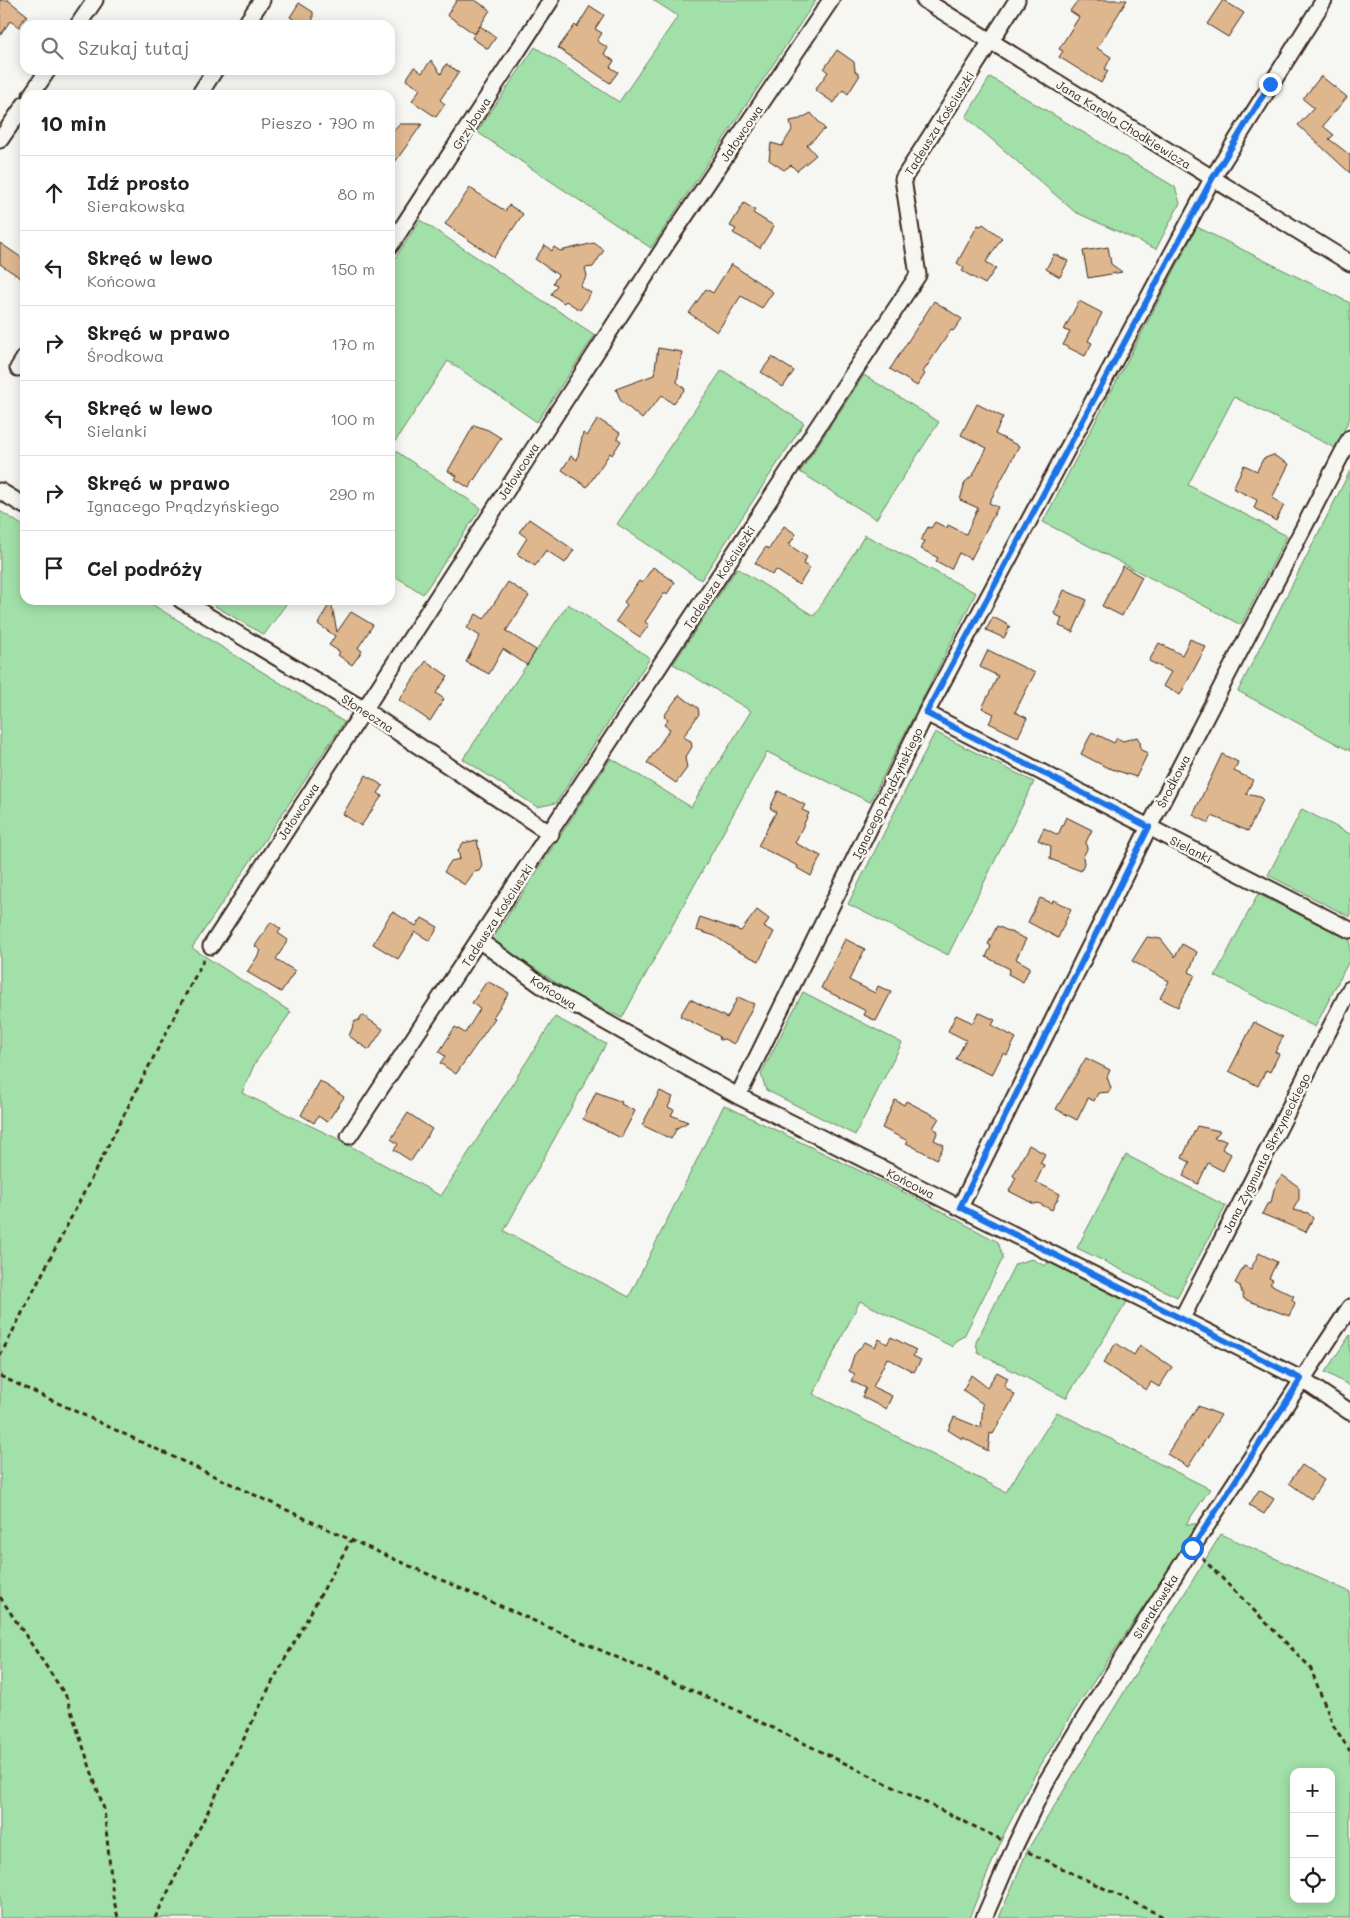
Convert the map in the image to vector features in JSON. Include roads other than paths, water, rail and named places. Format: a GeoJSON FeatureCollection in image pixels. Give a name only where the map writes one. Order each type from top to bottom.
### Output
{"type":"FeatureCollection","features":[{"type":"Feature","properties":{"kind":"street"},"geometry":{"type":"LineString","coordinates":[[81,20],[95,0]]}},
{"type":"Feature","properties":{"kind":"street"},"geometry":{"type":"LineString","coordinates":[[248,20],[262,0]]}},
{"type":"Feature","properties":{"kind":"street","name":"Grzybowa"},"geometry":{"type":"LineString","coordinates":[[395,238],[551,0]]}},
{"type":"Feature","properties":{"kind":"street","name":"Jałowcowa"},"geometry":{"type":"LineString","coordinates":[[211,946],[667,243],[831,0]]}},
{"type":"Feature","properties":{"kind":"street","name":"Jana Karola Chodkiewicza"},"geometry":{"type":"LineString","coordinates":[[924,0],[1350,263]]}},
{"type":"Feature","properties":{"kind":"street","name":"Tadeusza Kościuszki"},"geometry":{"type":"LineString","coordinates":[[349,1136],[480,942],[918,276],[903,179],[1017,0]]}},
{"type":"Feature","properties":{"kind":"street","name":"Ignacego Prądzyńskiego"},"geometry":{"type":"LineString","coordinates":[[738,1096],[926,713],[1212,179],[1324,0]]}},
{"type":"Feature","properties":{"kind":"street"},"geometry":{"type":"LineString","coordinates":[[34,90],[45,75]]}},
{"type":"Feature","properties":{"kind":"street"},"geometry":{"type":"LineString","coordinates":[[202,90],[213,75]]}},
{"type":"Feature","properties":{"kind":"street"},"geometry":{"type":"LineString","coordinates":[[0,140],[20,111]]}},
{"type":"Feature","properties":{"kind":"street","name":"Środkowa"},"geometry":{"type":"LineString","coordinates":[[960,1207],[1149,827],[1350,438]]}},
{"type":"Feature","properties":{"kind":"street"},"geometry":{"type":"LineString","coordinates":[[0,491],[20,503]]}},
{"type":"Feature","properties":{"kind":"street","name":"Słoneczna"},"geometry":{"type":"LineString","coordinates":[[189,605],[363,709],[550,834]]}},
{"type":"Feature","properties":{"kind":"street","name":"Sielanki"},"geometry":{"type":"LineString","coordinates":[[926,713],[1350,930]]}},
{"type":"Feature","properties":{"kind":"street","name":"Końcowa"},"geometry":{"type":"LineString","coordinates":[[480,942],[545,988],[738,1096],[1301,1379],[1350,1412]]}},
{"type":"Feature","properties":{"kind":"street","name":"Jana Zygmunta Skrzyneckiego"},"geometry":{"type":"LineString","coordinates":[[1182,1318],[1350,989]]}},
{"type":"Feature","properties":{"kind":"street","name":"Sierakowska"},"geometry":{"type":"LineString","coordinates":[[984,1918],[1015,1846],[1046,1784],[1079,1727],[1301,1379],[1350,1307]]}}]}
